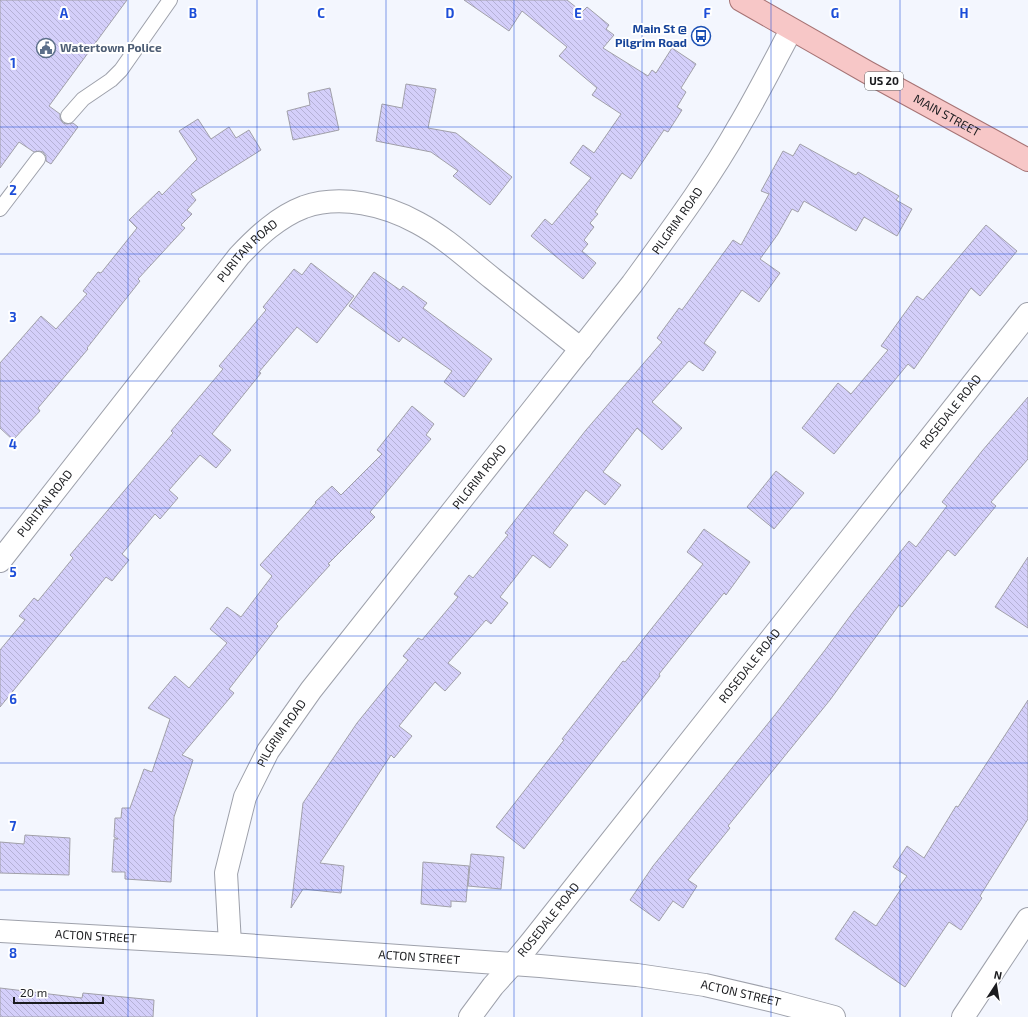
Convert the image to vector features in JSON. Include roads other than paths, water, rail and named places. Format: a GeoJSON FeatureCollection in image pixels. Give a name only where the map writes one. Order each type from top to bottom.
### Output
{"type":"FeatureCollection","features":[{"type":"Feature","properties":{"kind":"main road","name":"MAIN STREET"},"geometry":{"type":"LineString","coordinates":[[741,0],[791,30],[1027,156]]}},
{"type":"Feature","properties":{"kind":"street","name":"PILGRIM ROAD"},"geometry":{"type":"LineString","coordinates":[[230,944],[226,873],[245,798],[268,751],[311,690],[632,284],[675,225],[710,174],[739,127],[791,30]]}},
{"type":"Feature","properties":{"kind":"street","name":"PURITAN ROAD"},"geometry":{"type":"LineString","coordinates":[[0,561],[239,256],[260,234],[282,219],[305,207],[335,201],[364,204],[394,211],[419,223],[444,240],[581,349]]}},
{"type":"Feature","properties":{"kind":"street","name":"ROSEDALE ROAD"},"geometry":{"type":"LineString","coordinates":[[470,1017],[492,986],[513,964],[1028,314]]}},
{"type":"Feature","properties":{"kind":"street"},"geometry":{"type":"LineString","coordinates":[[963,1017],[1028,919]]}},
{"type":"Feature","properties":{"kind":"street","name":"ACTON STREET"},"geometry":{"type":"LineString","coordinates":[[0,931],[230,944],[540,966],[630,974],[705,985],[834,1017]]}},
{"type":"Feature","properties":{"kind":"lane"},"geometry":{"type":"LineString","coordinates":[[68,116],[82,99],[111,80],[121,70],[170,0]]}},
{"type":"Feature","properties":{"kind":"lane"},"geometry":{"type":"LineString","coordinates":[[0,209],[38,159]]}},
{"type":"Feature","properties":{"kind":"place","name":"Main St @ Pilgrim Road"},"geometry":{"type":"Point","coordinates":[701,36]}},
{"type":"Feature","properties":{"kind":"place","name":"Watertown Police"},"geometry":{"type":"Point","coordinates":[46,48]}}]}
